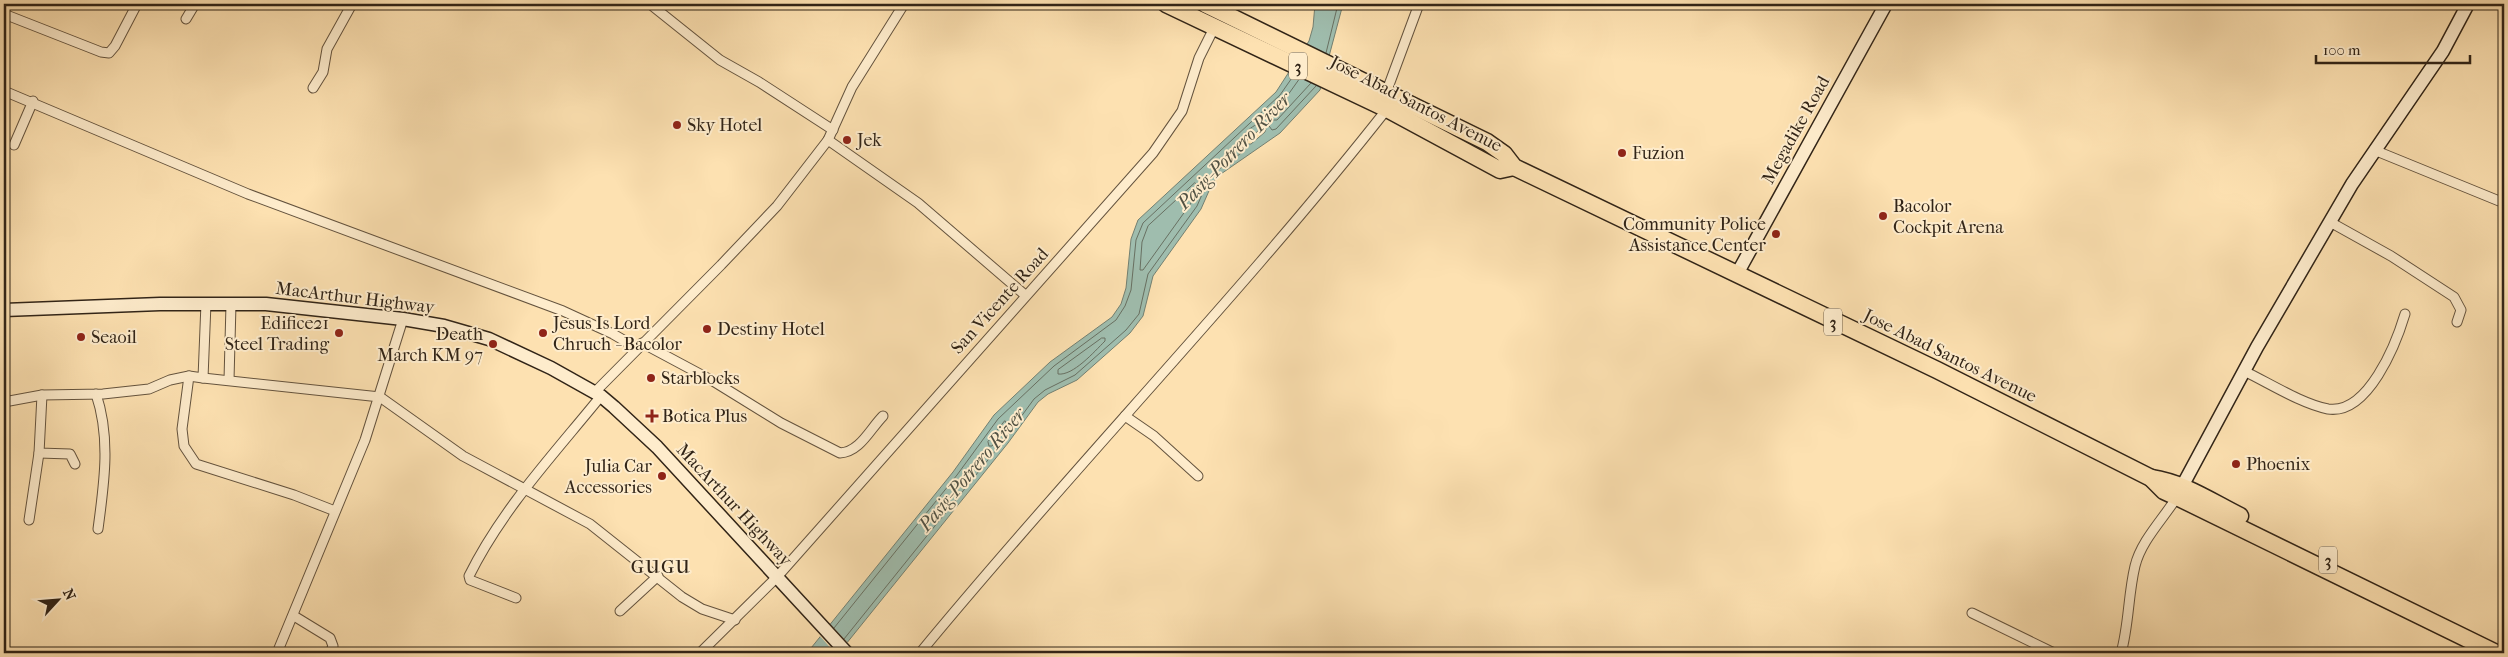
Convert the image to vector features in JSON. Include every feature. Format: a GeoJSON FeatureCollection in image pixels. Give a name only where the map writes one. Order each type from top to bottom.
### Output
{"type":"FeatureCollection","features":[{"type":"Feature","properties":{"kind":"highway","name":"Jose Abad Santos Avenue"},"geometry":{"type":"LineString","coordinates":[[1166,4],[1222,24],[1381,99],[1487,142],[1504,154],[1514,167],[1937,370],[2151,478],[2171,481],[2179,492],[2496,653]]}},
{"type":"Feature","properties":{"kind":"highway","name":"Jose Abad Santos Avenue"},"geometry":{"type":"LineString","coordinates":[[1205,4],[1222,24]]}},
{"type":"Feature","properties":{"kind":"highway","name":"Jose Abad Santos Avenue"},"geometry":{"type":"LineString","coordinates":[[2179,492],[2504,646]]}},
{"type":"Feature","properties":{"kind":"main road","name":"Megadike Road"},"geometry":{"type":"LineString","coordinates":[[1737,274],[1886,4]]}},
{"type":"Feature","properties":{"kind":"main road"},"geometry":{"type":"LineString","coordinates":[[2179,492],[2244,371],[2330,222],[2374,150],[2443,51],[2468,4]]}},
{"type":"Feature","properties":{"kind":"main road","name":"MacArthur Highway"},"geometry":{"type":"LineString","coordinates":[[4,310],[206,303],[300,306],[444,326],[489,339],[523,353],[598,394],[657,447],[847,653]]}},
{"type":"Feature","properties":{"kind":"street"},"geometry":{"type":"LineString","coordinates":[[4,14],[101,52],[109,53],[116,46],[137,4]]}},
{"type":"Feature","properties":{"kind":"street"},"geometry":{"type":"LineString","coordinates":[[186,19],[195,4]]}},
{"type":"Feature","properties":{"kind":"street"},"geometry":{"type":"LineString","coordinates":[[313,88],[323,72],[327,49],[352,4]]}},
{"type":"Feature","properties":{"kind":"street"},"geometry":{"type":"LineString","coordinates":[[650,4],[720,60],[759,82],[833,130]]}},
{"type":"Feature","properties":{"kind":"street"},"geometry":{"type":"LineString","coordinates":[[516,598],[470,580],[469,576],[490,537],[598,394],[639,346],[687,301],[765,219],[828,140],[852,87],[904,4]]}},
{"type":"Feature","properties":{"kind":"street"},"geometry":{"type":"LineString","coordinates":[[920,653],[1041,508],[1268,255],[1381,99],[1419,4]]}},
{"type":"Feature","properties":{"kind":"street","name":"San Vicente Road"},"geometry":{"type":"LineString","coordinates":[[700,653],[779,579],[1025,296],[1153,154],[1182,111],[1199,58],[1222,24]]}},
{"type":"Feature","properties":{"kind":"street"},"geometry":{"type":"LineString","coordinates":[[4,91],[33,101],[248,194],[563,312],[607,331],[713,381],[781,423],[840,453],[847,453],[856,448],[883,416]]}},
{"type":"Feature","properties":{"kind":"street"},"geometry":{"type":"LineString","coordinates":[[14,145],[33,101]]}},
{"type":"Feature","properties":{"kind":"street"},"geometry":{"type":"LineString","coordinates":[[828,140],[918,204],[1025,296]]}},
{"type":"Feature","properties":{"kind":"street"},"geometry":{"type":"LineString","coordinates":[[2374,150],[2504,203]]}},
{"type":"Feature","properties":{"kind":"street"},"geometry":{"type":"LineString","coordinates":[[2330,222],[2391,256],[2454,297],[2461,310],[2457,322]]}},
{"type":"Feature","properties":{"kind":"street"},"geometry":{"type":"LineString","coordinates":[[203,378],[206,303]]}},
{"type":"Feature","properties":{"kind":"street"},"geometry":{"type":"LineString","coordinates":[[229,380],[231,304]]}},
{"type":"Feature","properties":{"kind":"street"},"geometry":{"type":"LineString","coordinates":[[2244,371],[2312,404],[2328,408],[2343,407],[2363,396],[2397,341],[2405,314]]}},
{"type":"Feature","properties":{"kind":"street"},"geometry":{"type":"LineString","coordinates":[[277,653],[294,616],[365,440],[380,398],[403,319]]}},
{"type":"Feature","properties":{"kind":"street"},"geometry":{"type":"LineString","coordinates":[[189,376],[182,429],[184,446],[196,464],[294,495],[335,511]]}},
{"type":"Feature","properties":{"kind":"street"},"geometry":{"type":"LineString","coordinates":[[4,402],[42,395],[96,394],[150,389],[170,380],[189,376],[380,398],[463,456],[526,488],[590,524],[658,576],[682,597],[702,609],[735,620]]}},
{"type":"Feature","properties":{"kind":"street"},"geometry":{"type":"LineString","coordinates":[[96,394],[104,420],[106,445],[98,530]]}},
{"type":"Feature","properties":{"kind":"street"},"geometry":{"type":"LineString","coordinates":[[29,520],[39,452],[42,395]]}},
{"type":"Feature","properties":{"kind":"street"},"geometry":{"type":"LineString","coordinates":[[1125,416],[1154,436],[1198,476]]}},
{"type":"Feature","properties":{"kind":"street"},"geometry":{"type":"LineString","coordinates":[[39,452],[70,454],[75,464]]}},
{"type":"Feature","properties":{"kind":"street"},"geometry":{"type":"LineString","coordinates":[[2121,653],[2127,630],[2135,566],[2145,543],[2179,492]]}},
{"type":"Feature","properties":{"kind":"street"},"geometry":{"type":"LineString","coordinates":[[620,611],[658,576]]}},
{"type":"Feature","properties":{"kind":"street"},"geometry":{"type":"LineString","coordinates":[[1972,613],[2054,653]]}},
{"type":"Feature","properties":{"kind":"street"},"geometry":{"type":"LineString","coordinates":[[294,616],[330,638],[333,646],[330,653]]}},
{"type":"Feature","properties":{"kind":"water","name":"Pasig-Potrero River"},"geometry":{"type":"Polygon","coordinates":[[[1315,4],[1343,4],[1320,90],[1280,133],[1218,176],[1212,184],[1201,209],[1153,276],[1143,316],[1130,333],[1077,380],[1048,394],[1038,402],[1008,443],[846,644],[836,653],[807,653],[953,472],[994,415],[1050,362],[1112,317],[1121,304],[1126,288],[1131,239],[1138,220],[1276,92],[1309,41],[1313,27],[1315,4]],[[1263,127],[1247,140],[1247,144],[1251,144],[1266,129],[1263,127]]]}},
{"type":"Feature","properties":{"kind":"pier"},"geometry":{"type":"Polygon","coordinates":[[[829,623],[849,644],[840,653],[835,653],[819,635],[829,623]]]}},
{"type":"Feature","properties":{"kind":"place","name":"Sky Hotel"},"geometry":{"type":"Point","coordinates":[677,125]}},
{"type":"Feature","properties":{"kind":"place","name":"Jek"},"geometry":{"type":"Point","coordinates":[847,140]}},
{"type":"Feature","properties":{"kind":"place","name":"Fuzion"},"geometry":{"type":"Point","coordinates":[1622,153]}},
{"type":"Feature","properties":{"kind":"place","name":"Bacolor Cockpit Arena"},"geometry":{"type":"Point","coordinates":[1883,216]}},
{"type":"Feature","properties":{"kind":"place","name":"Community Police Assistance Center"},"geometry":{"type":"Point","coordinates":[1776,234]}},
{"type":"Feature","properties":{"kind":"place","name":"Destiny Hotel"},"geometry":{"type":"Point","coordinates":[707,329]}},
{"type":"Feature","properties":{"kind":"place","name":"Edifice21 Steel Trading"},"geometry":{"type":"Point","coordinates":[339,333]}},
{"type":"Feature","properties":{"kind":"place","name":"Jesus Is Lord Chruch - Bacolor"},"geometry":{"type":"Point","coordinates":[543,333]}},
{"type":"Feature","properties":{"kind":"place","name":"Seaoil"},"geometry":{"type":"Point","coordinates":[81,337]}},
{"type":"Feature","properties":{"kind":"place","name":"Death March KM 97"},"geometry":{"type":"Point","coordinates":[493,344]}},
{"type":"Feature","properties":{"kind":"place","name":"Starblocks"},"geometry":{"type":"Point","coordinates":[651,378]}},
{"type":"Feature","properties":{"kind":"place","name":"Botica Plus"},"geometry":{"type":"Point","coordinates":[652,416]}},
{"type":"Feature","properties":{"kind":"place","name":"Phoenix"},"geometry":{"type":"Point","coordinates":[2236,464]}},
{"type":"Feature","properties":{"kind":"place","name":"Julia Car Accessories"},"geometry":{"type":"Point","coordinates":[662,476]}},
{"type":"Feature","properties":{"kind":"district","name":"GUGU"},"geometry":{"type":"Point","coordinates":[661,567]}}]}
